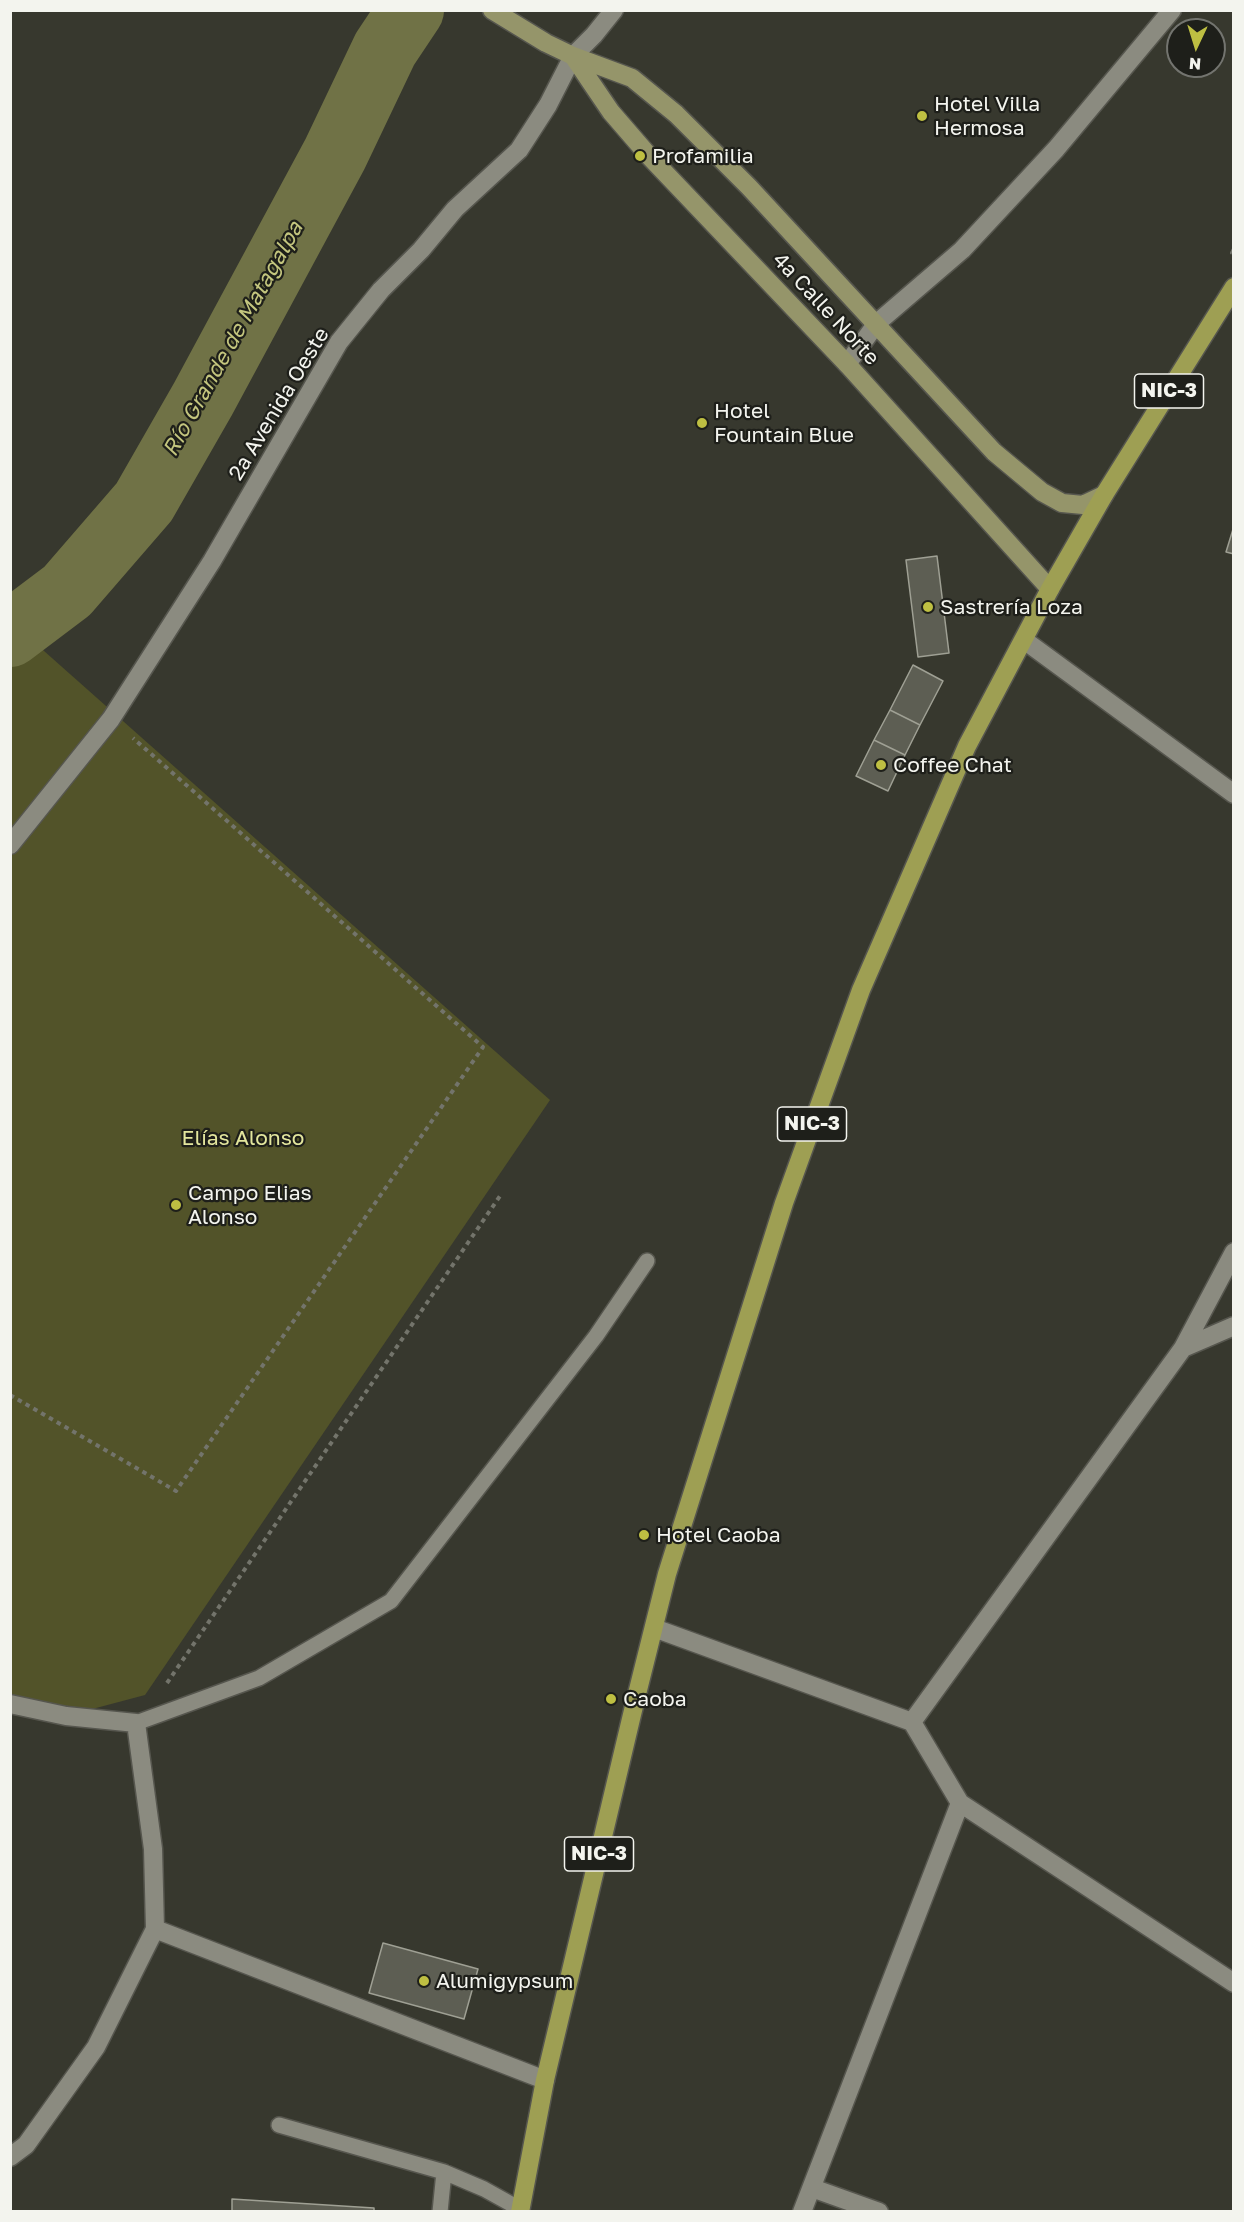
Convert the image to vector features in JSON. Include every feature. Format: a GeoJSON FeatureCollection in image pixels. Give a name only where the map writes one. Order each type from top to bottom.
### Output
{"type":"FeatureCollection","features":[{"type":"Feature","properties":{"kind":"main road","name":"NIC-3"},"geometry":{"type":"LineString","coordinates":[[520,2210],[545,2080],[634,1702],[668,1574],[784,1203],[861,990],[967,746],[1050,590],[1104,495],[1233,287]]}},
{"type":"Feature","properties":{"kind":"street","name":"4a Calle Norte"},"geometry":{"type":"LineString","coordinates":[[492,10],[546,43],[573,56],[632,78],[676,114],[749,187],[877,323],[994,452],[1042,492],[1062,503],[1083,505],[1104,495]]}},
{"type":"Feature","properties":{"kind":"street","name":"2a Avenida Oeste"},"geometry":{"type":"LineString","coordinates":[[10,845],[111,719],[212,561],[339,342],[381,290],[421,250],[455,209],[519,150],[548,105],[573,56],[614,10]]}},
{"type":"Feature","properties":{"kind":"street"},"geometry":{"type":"LineString","coordinates":[[847,364],[877,323],[970,242],[1056,149],[1172,10]]}},
{"type":"Feature","properties":{"kind":"street","name":"4a Calle Norte"},"geometry":{"type":"LineString","coordinates":[[573,56],[611,112],[649,156],[847,364],[1050,590]]}},
{"type":"Feature","properties":{"kind":"street"},"geometry":{"type":"LineString","coordinates":[[1024,640],[1233,794]]}},
{"type":"Feature","properties":{"kind":"street"},"geometry":{"type":"LineString","coordinates":[[912,1722],[1183,1348],[1233,1252]]}},
{"type":"Feature","properties":{"kind":"street"},"geometry":{"type":"LineString","coordinates":[[1183,1348],[1233,1326]]}},
{"type":"Feature","properties":{"kind":"street"},"geometry":{"type":"LineString","coordinates":[[654,1628],[912,1722],[960,1803],[1233,1983]]}},
{"type":"Feature","properties":{"kind":"street"},"geometry":{"type":"LineString","coordinates":[[10,1704],[66,1716],[136,1723],[153,1849],[155,1929],[96,2047],[26,2145],[10,2157]]}},
{"type":"Feature","properties":{"kind":"street"},"geometry":{"type":"LineString","coordinates":[[802,2211],[960,1803]]}},
{"type":"Feature","properties":{"kind":"street"},"geometry":{"type":"LineString","coordinates":[[155,1929],[545,2080]]}},
{"type":"Feature","properties":{"kind":"street"},"geometry":{"type":"LineString","coordinates":[[812,2188],[879,2211]]}},
{"type":"Feature","properties":{"kind":"lane"},"geometry":{"type":"LineString","coordinates":[[136,1723],[259,1678],[391,1601],[589,1346],[647,1262]]}},
{"type":"Feature","properties":{"kind":"lane"},"geometry":{"type":"LineString","coordinates":[[279,2126],[444,2172],[484,2189],[520,2210]]}},
{"type":"Feature","properties":{"kind":"lane"},"geometry":{"type":"LineString","coordinates":[[440,2211],[444,2172]]}},
{"type":"Feature","properties":{"kind":"path"},"geometry":{"type":"LineString","coordinates":[[1233,249],[1233,254]]}},
{"type":"Feature","properties":{"kind":"path"},"geometry":{"type":"LineString","coordinates":[[10,1395],[176,1491],[483,1047],[111,719]]}},
{"type":"Feature","properties":{"kind":"path"},"geometry":{"type":"LineString","coordinates":[[166,1684],[502,1193]]}},
{"type":"Feature","properties":{"kind":"green space","name":"Elías Alonso"},"geometry":{"type":"Polygon","coordinates":[[[17,627],[550,1100],[145,1695],[66,1716],[11,1704],[10,634],[17,627]]]}},
{"type":"Feature","properties":{"kind":"building"},"geometry":{"type":"Polygon","coordinates":[[[1234,526],[1234,554],[1226,552],[1234,526]]]}},
{"type":"Feature","properties":{"kind":"building","name":"Sastrería Loza"},"geometry":{"type":"Polygon","coordinates":[[[937,556],[949,653],[918,657],[906,560],[937,556]]]}},
{"type":"Feature","properties":{"kind":"building"},"geometry":{"type":"Polygon","coordinates":[[[913,665],[943,681],[920,725],[890,710],[913,665]]]}},
{"type":"Feature","properties":{"kind":"building"},"geometry":{"type":"Polygon","coordinates":[[[890,710],[920,725],[905,755],[874,740],[890,710]]]}},
{"type":"Feature","properties":{"kind":"building","name":"Coffee Chat"},"geometry":{"type":"Polygon","coordinates":[[[874,740],[905,755],[888,791],[856,776],[874,740]]]}},
{"type":"Feature","properties":{"kind":"building","name":"Alumigypsum"},"geometry":{"type":"Polygon","coordinates":[[[383,1943],[478,1969],[464,2019],[369,1993],[383,1943]]]}},
{"type":"Feature","properties":{"kind":"building"},"geometry":{"type":"Polygon","coordinates":[[[232,2199],[374,2208],[374,2212],[232,2212],[232,2199]]]}},
{"type":"Feature","properties":{"kind":"waterway","name":"Río Grande de Matagalpa"},"geometry":{"type":"LineString","coordinates":[[10,634],[67,591],[144,502],[203,399],[335,154],[385,49],[411,10]]}},
{"type":"Feature","properties":{"kind":"place","name":"Hotel Villa Hermosa"},"geometry":{"type":"Point","coordinates":[922,116]}},
{"type":"Feature","properties":{"kind":"place","name":"Profamilia"},"geometry":{"type":"Point","coordinates":[640,156]}},
{"type":"Feature","properties":{"kind":"place","name":"Hotel Fountain Blue"},"geometry":{"type":"Point","coordinates":[702,423]}},
{"type":"Feature","properties":{"kind":"place","name":"Sastrería Loza"},"geometry":{"type":"Point","coordinates":[928,607]}},
{"type":"Feature","properties":{"kind":"place","name":"Coffee Chat"},"geometry":{"type":"Point","coordinates":[881,765]}},
{"type":"Feature","properties":{"kind":"place","name":"Campo Elias Alonso"},"geometry":{"type":"Point","coordinates":[176,1205]}},
{"type":"Feature","properties":{"kind":"place","name":"Hotel Caoba"},"geometry":{"type":"Point","coordinates":[644,1535]}},
{"type":"Feature","properties":{"kind":"place","name":"Caoba"},"geometry":{"type":"Point","coordinates":[611,1699]}},
{"type":"Feature","properties":{"kind":"place","name":"Alumigypsum"},"geometry":{"type":"Point","coordinates":[424,1981]}}]}
